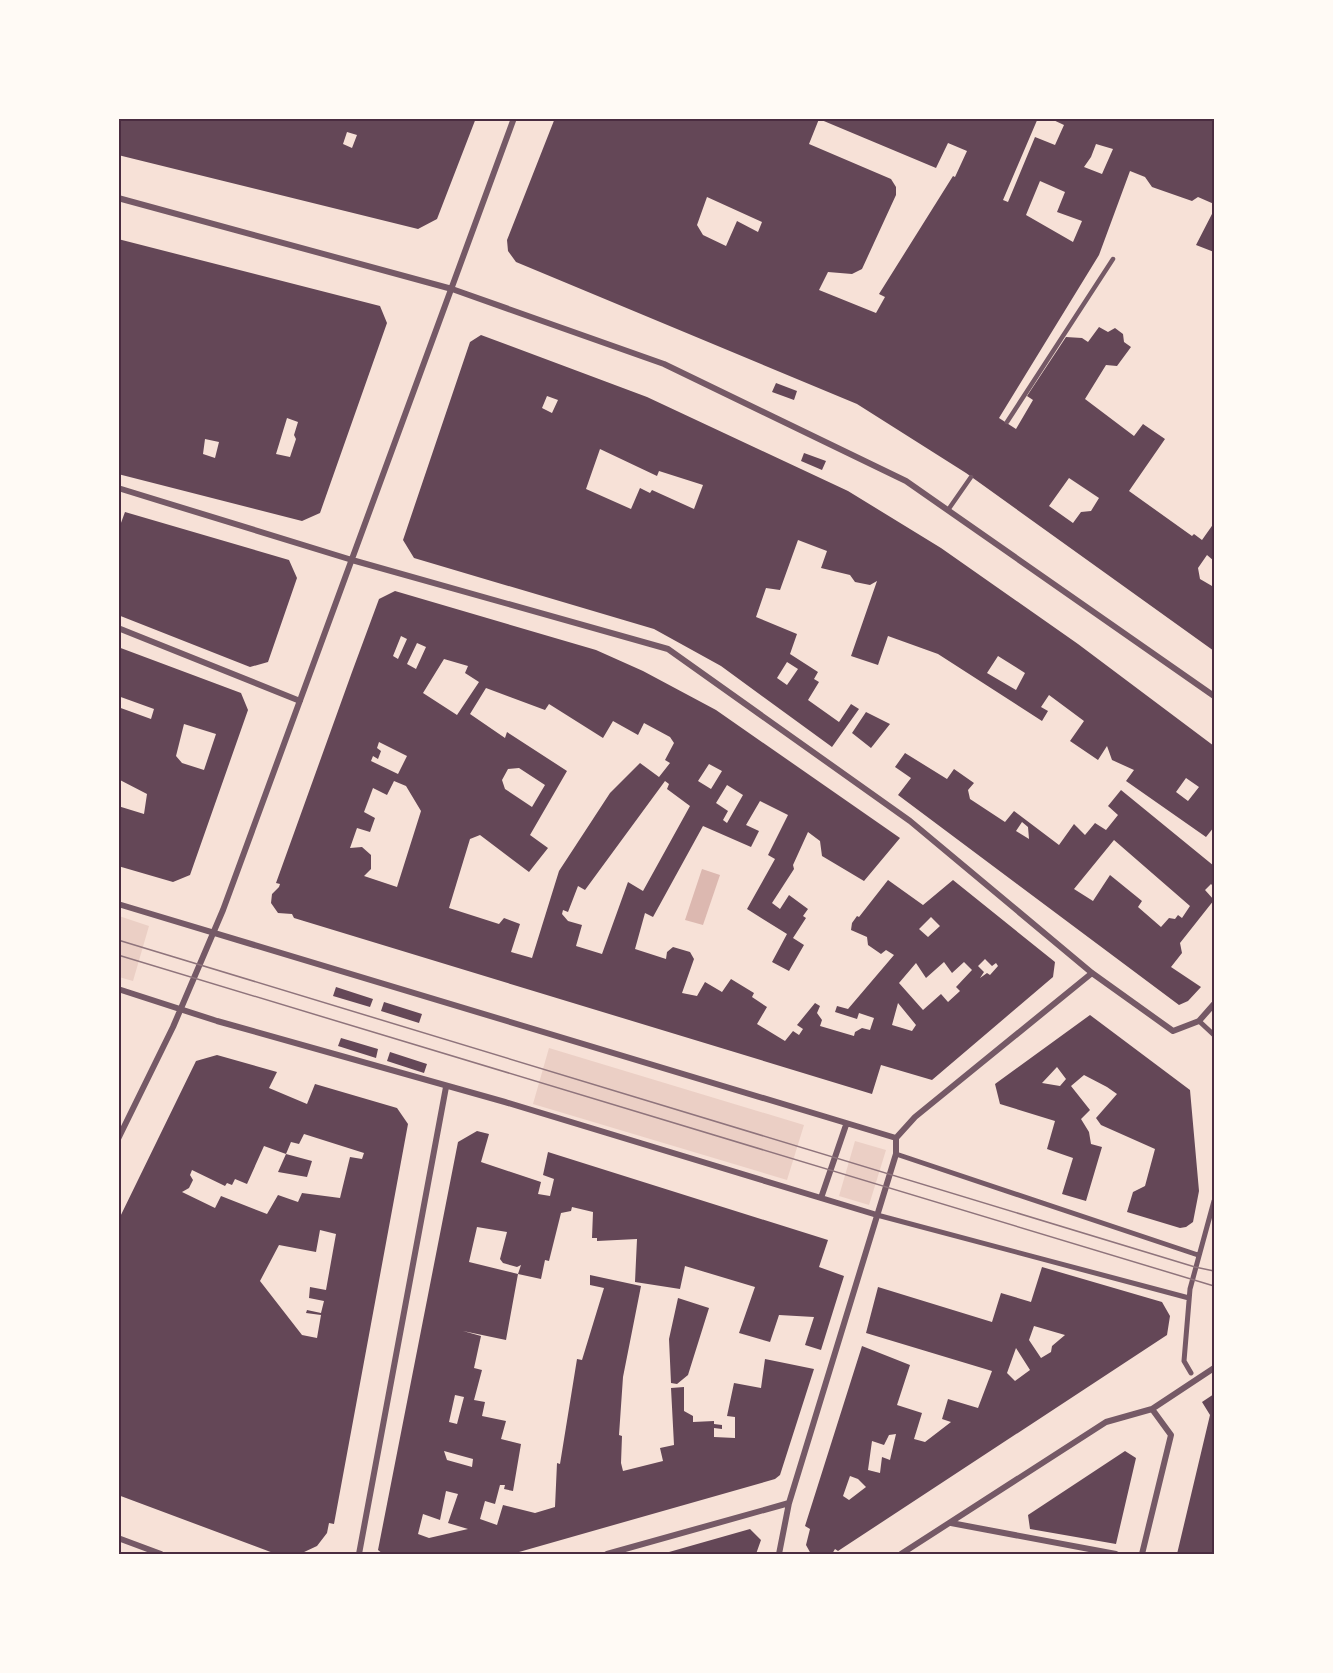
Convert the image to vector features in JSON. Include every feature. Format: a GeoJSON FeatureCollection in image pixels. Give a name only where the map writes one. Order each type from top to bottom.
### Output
{"type":"FeatureCollection","features":[{"type":"Feature","properties":{"kind":"street"},"geometry":{"type":"LineString","coordinates":[[118,1139],[181,1009],[223,910],[514,118]]}},
{"type":"Feature","properties":{"kind":"street"},"geometry":{"type":"LineString","coordinates":[[118,198],[452,289],[664,364],[906,481],[1215,696]]}},
{"type":"Feature","properties":{"kind":"street"},"geometry":{"type":"LineString","coordinates":[[118,488],[352,560],[668,649],[910,821],[1092,973],[1173,1031],[1199,1021],[1215,1004]]}},
{"type":"Feature","properties":{"kind":"street"},"geometry":{"type":"LineString","coordinates":[[118,628],[300,701]]}},
{"type":"Feature","properties":{"kind":"street"},"geometry":{"type":"LineString","coordinates":[[118,904],[846,1125],[896,1138]]}},
{"type":"Feature","properties":{"kind":"street"},"geometry":{"type":"LineString","coordinates":[[779,1554],[789,1503],[896,1154],[896,1138],[915,1117],[1092,973]]}},
{"type":"Feature","properties":{"kind":"street"},"geometry":{"type":"LineString","coordinates":[[118,989],[876,1215],[1189,1298]]}},
{"type":"Feature","properties":{"kind":"street"},"geometry":{"type":"LineString","coordinates":[[1199,1021],[1215,1035]]}},
{"type":"Feature","properties":{"kind":"street"},"geometry":{"type":"LineString","coordinates":[[359,1554],[446,1087]]}},
{"type":"Feature","properties":{"kind":"street"},"geometry":{"type":"LineString","coordinates":[[821,1198],[846,1125]]}},
{"type":"Feature","properties":{"kind":"street"},"geometry":{"type":"LineString","coordinates":[[896,1154],[1198,1255]]}},
{"type":"Feature","properties":{"kind":"street"},"geometry":{"type":"LineString","coordinates":[[1191,1373],[1184,1361],[1189,1298],[1198,1255],[1215,1201]]}},
{"type":"Feature","properties":{"kind":"street"},"geometry":{"type":"LineString","coordinates":[[901,1554],[1106,1422],[1152,1409],[1215,1368]]}},
{"type":"Feature","properties":{"kind":"street"},"geometry":{"type":"LineString","coordinates":[[1142,1554],[1171,1435],[1152,1409]]}},
{"type":"Feature","properties":{"kind":"street"},"geometry":{"type":"LineString","coordinates":[[607,1554],[789,1503]]}},
{"type":"Feature","properties":{"kind":"street"},"geometry":{"type":"LineString","coordinates":[[950,1523],[1116,1554]]}},
{"type":"Feature","properties":{"kind":"street"},"geometry":{"type":"LineString","coordinates":[[118,1538],[161,1554]]}},
{"type":"Feature","properties":{"kind":"lane"},"geometry":{"type":"LineString","coordinates":[[1006,423],[1113,259]]}},
{"type":"Feature","properties":{"kind":"lane"},"geometry":{"type":"LineString","coordinates":[[948,510],[971,477]]}},
{"type":"Feature","properties":{"kind":"shaded area"},"geometry":{"type":"Polygon","coordinates":[[[702,869],[720,875],[703,925],[685,920],[702,869]]]}},
{"type":"Feature","properties":{"kind":"shaded area"},"geometry":{"type":"Polygon","coordinates":[[[119,916],[149,926],[133,981],[119,977],[119,916]]]}},
{"type":"Feature","properties":{"kind":"shaded area"},"geometry":{"type":"Polygon","coordinates":[[[549,1048],[804,1125],[787,1180],[533,1104],[549,1048]]]}},
{"type":"Feature","properties":{"kind":"shaded area"},"geometry":{"type":"Polygon","coordinates":[[[855,1141],[886,1150],[869,1205],[839,1196],[855,1141]]]}},
{"type":"Feature","properties":{"kind":"building"},"geometry":{"type":"Polygon","coordinates":[[[118,118],[476,118],[437,219],[418,229],[118,155],[118,118]],[[347,132],[343,144],[352,148],[357,135],[347,132]]]}},
{"type":"Feature","properties":{"kind":"building"},"geometry":{"type":"Polygon","coordinates":[[[555,118],[1038,118],[1003,200],[1008,202],[1035,137],[1055,145],[1064,125],[1049,118],[1214,118],[1214,204],[1198,197],[1192,201],[1152,187],[1145,177],[1130,171],[1099,255],[999,418],[1016,429],[1033,400],[1027,396],[1066,337],[1082,338],[1088,342],[1099,327],[1108,332],[1115,328],[1123,334],[1124,342],[1131,347],[1117,366],[1106,365],[1085,399],[1134,436],[1143,424],[1165,439],[1129,491],[1192,536],[1194,534],[1202,540],[1214,523],[1214,561],[1207,555],[1198,568],[1200,579],[1214,585],[1214,651],[966,473],[857,404],[516,262],[508,251],[507,240],[555,118]],[[819,119],[809,144],[891,179],[896,187],[896,195],[862,269],[852,274],[828,272],[819,290],[876,313],[885,297],[879,294],[953,176],[955,177],[967,151],[948,143],[936,168],[819,119]],[[1096,144],[1084,167],[1102,174],[1113,149],[1096,144]],[[1040,181],[1026,215],[1073,242],[1082,221],[1057,212],[1065,192],[1040,181]],[[707,197],[697,225],[703,235],[726,246],[737,221],[758,232],[762,222],[707,197]],[[1069,478],[1049,506],[1073,523],[1081,512],[1091,511],[1099,498],[1069,478]]]}},
{"type":"Feature","properties":{"kind":"building"},"geometry":{"type":"Polygon","coordinates":[[[1214,210],[1214,252],[1196,245],[1214,210]]]}},
{"type":"Feature","properties":{"kind":"building"},"geometry":{"type":"Polygon","coordinates":[[[118,239],[380,306],[387,323],[320,513],[302,521],[118,474],[121,406],[118,405],[118,376],[121,364],[118,363],[118,239]],[[287,418],[276,454],[290,457],[296,439],[294,435],[298,422],[287,418]],[[205,439],[203,454],[215,458],[219,442],[205,439]]]}},
{"type":"Feature","properties":{"kind":"building"},"geometry":{"type":"Polygon","coordinates":[[[481,335],[647,397],[848,491],[941,548],[1078,644],[1214,746],[1214,827],[1206,837],[1126,781],[1134,770],[1112,760],[1107,746],[1098,760],[1070,741],[1084,721],[1049,695],[1041,707],[1048,711],[1042,721],[938,654],[888,636],[878,665],[851,656],[877,581],[870,585],[855,582],[850,575],[821,568],[827,551],[798,540],[780,590],[766,588],[756,617],[797,634],[790,654],[818,672],[814,679],[819,682],[808,700],[839,722],[851,704],[859,709],[832,747],[721,666],[654,629],[414,558],[403,540],[470,342],[481,335]],[[547,396],[542,408],[552,413],[558,400],[547,396]],[[600,449],[586,489],[631,509],[640,488],[650,493],[652,490],[694,509],[703,485],[659,471],[657,476],[600,449]],[[998,656],[987,673],[1016,690],[1025,673],[998,656]],[[787,662],[777,678],[787,685],[798,669],[787,662]],[[1186,778],[1176,792],[1188,801],[1199,787],[1186,778]]]}},
{"type":"Feature","properties":{"kind":"building"},"geometry":{"type":"Polygon","coordinates":[[[776,383],[797,391],[794,400],[772,392],[776,383]]]}},
{"type":"Feature","properties":{"kind":"building"},"geometry":{"type":"Polygon","coordinates":[[[804,453],[826,461],[822,470],[801,461],[804,453]]]}},
{"type":"Feature","properties":{"kind":"building"},"geometry":{"type":"Polygon","coordinates":[[[125,512],[289,560],[297,578],[268,662],[250,667],[118,615],[118,531],[125,512]]]}},
{"type":"Feature","properties":{"kind":"building"},"geometry":{"type":"Polygon","coordinates":[[[395,591],[596,650],[643,671],[716,710],[900,838],[864,881],[822,856],[820,841],[808,832],[793,865],[794,869],[772,903],[780,909],[789,895],[808,909],[803,916],[806,918],[793,938],[804,945],[789,971],[772,962],[787,934],[747,909],[775,859],[768,855],[788,815],[760,801],[746,825],[759,831],[751,847],[703,826],[653,917],[645,913],[635,949],[666,959],[667,952],[673,947],[690,952],[694,959],[682,993],[697,996],[705,982],[722,992],[731,979],[754,993],[752,997],[767,1007],[757,1024],[785,1041],[793,1031],[799,1035],[803,1029],[797,1025],[815,1003],[820,1006],[817,1013],[822,1020],[820,1026],[854,1036],[855,1032],[862,1028],[870,1030],[874,1018],[859,1013],[857,1019],[835,1012],[837,1006],[848,1009],[894,955],[886,950],[881,954],[868,945],[867,937],[851,930],[852,923],[857,916],[859,917],[888,880],[923,905],[953,880],[1055,962],[1053,977],[932,1080],[881,1065],[872,1094],[294,918],[292,914],[278,913],[271,903],[272,894],[279,887],[280,884],[276,883],[379,599],[395,591]],[[401,636],[393,656],[398,659],[407,639],[401,636]],[[417,643],[407,664],[416,669],[426,647],[417,643]],[[444,659],[423,693],[457,715],[479,682],[465,673],[468,666],[444,659]],[[486,688],[470,714],[505,738],[507,732],[567,771],[530,835],[548,848],[529,872],[480,835],[470,839],[449,908],[499,924],[504,918],[520,924],[511,952],[532,958],[559,871],[610,793],[640,763],[659,777],[670,763],[665,760],[674,743],[670,737],[644,723],[638,735],[613,721],[603,738],[549,704],[545,710],[486,688]],[[379,742],[377,748],[381,751],[378,759],[373,756],[371,761],[398,774],[407,756],[379,742]],[[709,764],[698,781],[711,789],[722,771],[709,764]],[[519,768],[508,769],[502,780],[505,789],[532,807],[545,785],[519,768]],[[394,781],[387,795],[373,788],[364,812],[375,818],[370,832],[357,828],[350,848],[362,847],[371,855],[371,869],[364,876],[397,887],[421,811],[406,786],[394,781]],[[665,781],[585,890],[578,886],[568,912],[563,910],[562,914],[568,921],[582,925],[576,946],[602,954],[628,882],[643,891],[690,806],[667,789],[669,784],[665,781]],[[727,785],[716,803],[728,811],[723,820],[727,823],[743,795],[727,785]],[[931,917],[919,929],[928,937],[940,926],[931,917]],[[985,959],[978,966],[984,972],[980,978],[987,973],[990,975],[998,966],[996,963],[992,966],[985,959]],[[944,962],[926,978],[916,963],[899,983],[923,1010],[941,994],[948,1002],[960,991],[956,987],[972,970],[964,962],[952,973],[944,962]],[[898,1003],[892,1025],[912,1031],[916,1025],[898,1003]]]}},
{"type":"Feature","properties":{"kind":"building"},"geometry":{"type":"Polygon","coordinates":[[[118,647],[241,693],[248,710],[190,875],[173,882],[118,866],[118,806],[144,814],[147,794],[118,779],[118,707],[151,719],[154,709],[118,696],[118,647]],[[184,724],[176,756],[182,763],[204,770],[216,734],[184,724]]]}},
{"type":"Feature","properties":{"kind":"building"},"geometry":{"type":"Polygon","coordinates":[[[866,712],[890,724],[871,748],[852,733],[866,712]]]}},
{"type":"Feature","properties":{"kind":"building"},"geometry":{"type":"Polygon","coordinates":[[[905,753],[947,779],[954,769],[974,783],[968,790],[970,799],[1005,822],[1014,811],[1059,845],[1074,824],[1085,835],[1095,823],[1106,830],[1118,815],[1108,806],[1121,790],[1214,866],[1214,887],[1211,884],[1205,890],[1214,900],[1180,943],[1182,953],[1171,967],[1201,987],[1188,1001],[1179,1005],[898,795],[911,778],[895,767],[905,753]],[[1022,822],[1016,831],[1029,839],[1028,827],[1022,822]],[[1114,840],[1074,889],[1093,901],[1110,875],[1142,901],[1138,907],[1161,927],[1169,918],[1175,919],[1178,915],[1182,918],[1190,906],[1114,840]]]}},
{"type":"Feature","properties":{"kind":"building"},"geometry":{"type":"Polygon","coordinates":[[[336,987],[373,999],[370,1007],[333,996],[336,987]]]}},
{"type":"Feature","properties":{"kind":"building"},"geometry":{"type":"Polygon","coordinates":[[[384,1002],[422,1014],[419,1023],[381,1011],[384,1002]]]}},
{"type":"Feature","properties":{"kind":"building"},"geometry":{"type":"Polygon","coordinates":[[[1090,1015],[1190,1090],[1199,1191],[1193,1222],[1180,1228],[1127,1212],[1133,1192],[1145,1186],[1155,1149],[1101,1125],[1096,1118],[1117,1094],[1107,1087],[1084,1075],[1071,1086],[1090,1110],[1081,1119],[1089,1132],[1091,1144],[1102,1147],[1086,1201],[1062,1194],[1073,1158],[1047,1149],[1055,1121],[1000,1104],[995,1084],[1090,1015]],[[1057,1067],[1042,1083],[1060,1086],[1066,1079],[1057,1067]]]}},
{"type":"Feature","properties":{"kind":"building"},"geometry":{"type":"Polygon","coordinates":[[[341,1038],[378,1049],[376,1058],[338,1046],[341,1038]]]}},
{"type":"Feature","properties":{"kind":"building"},"geometry":{"type":"Polygon","coordinates":[[[390,1052],[427,1064],[424,1073],[387,1061],[390,1052]]]}},
{"type":"Feature","properties":{"kind":"building"},"geometry":{"type":"Polygon","coordinates":[[[217,1055],[277,1072],[269,1088],[307,1104],[315,1084],[397,1108],[408,1124],[334,1524],[329,1523],[327,1533],[317,1546],[302,1553],[276,1554],[118,1495],[118,1221],[196,1061],[217,1055]],[[304,1134],[299,1144],[291,1142],[286,1154],[264,1146],[247,1184],[235,1179],[232,1185],[227,1183],[225,1186],[192,1170],[190,1175],[193,1180],[189,1188],[182,1192],[215,1208],[221,1196],[267,1214],[278,1195],[298,1202],[302,1193],[340,1198],[350,1157],[362,1159],[364,1153],[304,1134]],[[320,1230],[316,1252],[279,1245],[260,1281],[302,1335],[317,1338],[321,1315],[306,1313],[307,1310],[321,1313],[324,1301],[309,1298],[310,1287],[326,1290],[336,1234],[320,1230]]]}},
{"type":"Feature","properties":{"kind":"building"},"geometry":{"type":"Polygon","coordinates":[[[477,1131],[489,1134],[481,1162],[541,1182],[538,1194],[550,1196],[554,1179],[543,1175],[548,1152],[828,1240],[819,1267],[844,1276],[821,1350],[805,1345],[814,1317],[779,1315],[770,1342],[739,1333],[755,1287],[685,1266],[680,1289],[635,1282],[637,1239],[597,1241],[597,1238],[592,1238],[593,1212],[572,1207],[571,1211],[561,1213],[549,1261],[545,1260],[541,1279],[518,1274],[506,1340],[463,1331],[481,1336],[474,1368],[482,1370],[474,1400],[485,1402],[482,1416],[506,1421],[501,1439],[521,1444],[513,1491],[504,1489],[505,1485],[500,1485],[495,1504],[485,1501],[480,1519],[497,1525],[503,1505],[535,1513],[555,1507],[557,1463],[560,1464],[577,1359],[582,1360],[604,1288],[590,1285],[590,1275],[641,1286],[623,1377],[619,1435],[622,1436],[623,1471],[663,1461],[660,1448],[674,1445],[671,1388],[684,1387],[684,1411],[693,1416],[693,1422],[714,1421],[714,1424],[722,1425],[722,1429],[714,1428],[714,1437],[735,1438],[735,1417],[727,1416],[734,1383],[761,1388],[765,1359],[814,1369],[780,1475],[775,1479],[512,1554],[383,1554],[378,1550],[458,1142],[477,1131]],[[477,1227],[469,1262],[518,1274],[521,1265],[517,1267],[503,1263],[500,1259],[507,1232],[477,1227]],[[455,1395],[449,1422],[457,1424],[464,1397],[455,1395]],[[444,1451],[447,1460],[472,1467],[473,1459],[444,1451]],[[446,1491],[440,1520],[423,1514],[418,1534],[429,1538],[468,1529],[448,1523],[458,1494],[446,1491]]]}},
{"type":"Feature","properties":{"kind":"building"},"geometry":{"type":"Polygon","coordinates":[[[286,1154],[312,1161],[307,1177],[278,1172],[286,1154]]]}},
{"type":"Feature","properties":{"kind":"building"},"geometry":{"type":"Polygon","coordinates":[[[1042,1267],[1162,1302],[1170,1316],[1167,1335],[838,1551],[835,1549],[832,1554],[811,1554],[806,1545],[810,1529],[805,1526],[862,1346],[910,1365],[897,1405],[922,1413],[914,1439],[925,1442],[951,1422],[942,1419],[948,1399],[978,1408],[992,1371],[866,1333],[878,1287],[992,1322],[1001,1293],[1031,1302],[1042,1267]],[[1034,1326],[1029,1340],[1041,1358],[1051,1352],[1052,1346],[1065,1335],[1034,1326]],[[1016,1348],[1007,1373],[1015,1381],[1030,1370],[1016,1348]],[[896,1434],[889,1435],[884,1445],[872,1441],[868,1470],[880,1473],[882,1457],[890,1460],[896,1434]],[[850,1476],[843,1496],[849,1500],[866,1487],[858,1479],[850,1476]]]}},
{"type":"Feature","properties":{"kind":"building"},"geometry":{"type":"Polygon","coordinates":[[[678,1298],[709,1308],[688,1375],[677,1384],[671,1383],[669,1339],[678,1298]]]}},
{"type":"Feature","properties":{"kind":"building"},"geometry":{"type":"Polygon","coordinates":[[[1214,1394],[1214,1554],[1177,1554],[1210,1415],[1202,1402],[1214,1394]]]}},
{"type":"Feature","properties":{"kind":"building"},"geometry":{"type":"Polygon","coordinates":[[[1125,1451],[1136,1458],[1116,1544],[1030,1529],[1028,1515],[1125,1451]]]}},
{"type":"Feature","properties":{"kind":"building"},"geometry":{"type":"Polygon","coordinates":[[[750,1529],[761,1540],[756,1554],[662,1554],[750,1529]]]}},
{"type":"Feature","properties":{"kind":"tram line"},"geometry":{"type":"LineString","coordinates":[[118,940],[1214,1271]]}},
{"type":"Feature","properties":{"kind":"tram line"},"geometry":{"type":"LineString","coordinates":[[118,955],[1214,1286]]}}]}
